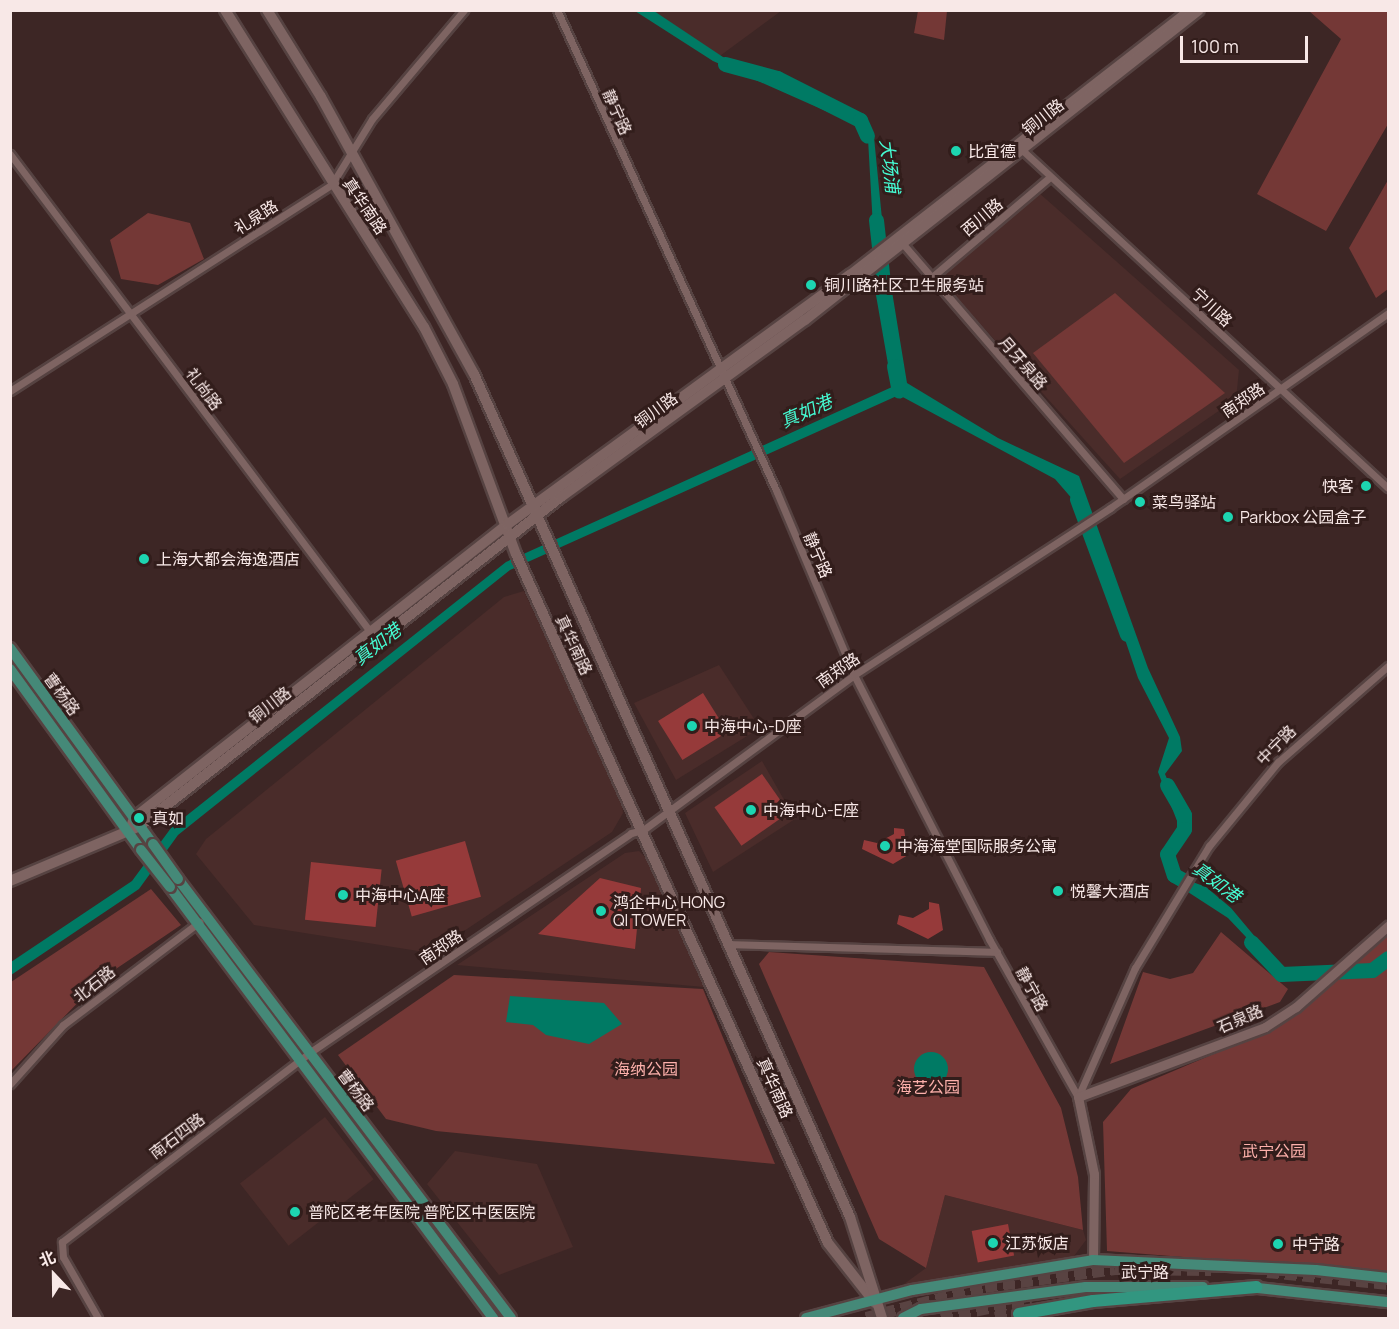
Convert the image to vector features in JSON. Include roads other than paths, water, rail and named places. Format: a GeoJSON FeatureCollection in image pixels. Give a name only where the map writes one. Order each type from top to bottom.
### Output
{"type":"FeatureCollection","features":[{"type":"Feature","properties":{"kind":"highway"},"geometry":{"type":"LineString","coordinates":[[1019,1314],[1093,1301],[1256,1287]]}},
{"type":"Feature","properties":{"kind":"main road","name":"真华南路"},"geometry":{"type":"LineString","coordinates":[[225,10],[332,184],[424,327],[453,384],[508,524],[516,554],[643,830],[828,1243],[875,1303]]}},
{"type":"Feature","properties":{"kind":"main road","name":"真华南路"},"geometry":{"type":"LineString","coordinates":[[267,10],[443,315],[537,509],[556,559],[850,1217],[875,1303],[882,1318]]}},
{"type":"Feature","properties":{"kind":"main road","name":"铜川路"},"geometry":{"type":"LineString","coordinates":[[889,250],[903,244],[1188,10]]}},
{"type":"Feature","properties":{"kind":"main road","name":"铜川路"},"geometry":{"type":"LineString","coordinates":[[129,830],[374,636],[508,524],[537,509],[722,376],[1199,10]]}},
{"type":"Feature","properties":{"kind":"main road","name":"铜川路"},"geometry":{"type":"LineString","coordinates":[[374,636],[512,537],[537,509]]}},
{"type":"Feature","properties":{"kind":"main road","name":"曹杨路"},"geometry":{"type":"LineString","coordinates":[[10,648],[153,844],[174,883]]}},
{"type":"Feature","properties":{"kind":"main road","name":"曹杨路"},"geometry":{"type":"LineString","coordinates":[[10,669],[129,830],[141,850],[174,883],[305,1057],[493,1318]]}},
{"type":"Feature","properties":{"kind":"main road"},"geometry":{"type":"LineString","coordinates":[[10,881],[129,830]]}},
{"type":"Feature","properties":{"kind":"main road","name":"曹杨路"},"geometry":{"type":"LineString","coordinates":[[305,1057],[511,1318]]}},
{"type":"Feature","properties":{"kind":"main road"},"geometry":{"type":"LineString","coordinates":[[806,1318],[875,1303],[912,1290],[1094,1260],[1316,1270],[1389,1278]]}},
{"type":"Feature","properties":{"kind":"main road","name":"武宁路"},"geometry":{"type":"LineString","coordinates":[[903,1318],[921,1309],[1086,1287],[1256,1287],[1389,1302]]}},
{"type":"Feature","properties":{"kind":"street","name":"礼泉路"},"geometry":{"type":"LineString","coordinates":[[10,391],[332,184],[372,119],[464,10]]}},
{"type":"Feature","properties":{"kind":"street","name":"静宁路"},"geometry":{"type":"LineString","coordinates":[[557,10],[765,468],[854,675],[997,952],[1078,1097]]}},
{"type":"Feature","properties":{"kind":"street","name":"宁川路"},"geometry":{"type":"LineString","coordinates":[[1020,148],[1389,488]]}},
{"type":"Feature","properties":{"kind":"street","name":"礼尚路"},"geometry":{"type":"LineString","coordinates":[[10,154],[374,636]]}},
{"type":"Feature","properties":{"kind":"street","name":"西川路"},"geometry":{"type":"LineString","coordinates":[[932,277],[1050,177]]}},
{"type":"Feature","properties":{"kind":"street","name":"月牙泉路"},"geometry":{"type":"LineString","coordinates":[[903,244],[1123,499]]}},
{"type":"Feature","properties":{"kind":"street","name":"南郑路"},"geometry":{"type":"LineString","coordinates":[[305,1057],[631,833],[643,830],[854,675],[1067,533],[1104,512],[1282,390],[1389,313]]}},
{"type":"Feature","properties":{"kind":"street","name":"中宁路"},"geometry":{"type":"LineString","coordinates":[[1078,1097],[1122,993],[1191,875],[1241,802],[1278,762],[1389,666]]}},
{"type":"Feature","properties":{"kind":"street","name":"北石路"},"geometry":{"type":"LineString","coordinates":[[10,1084],[63,1025],[202,920]]}},
{"type":"Feature","properties":{"kind":"street","name":"石泉路"},"geometry":{"type":"LineString","coordinates":[[1078,1097],[1265,1027],[1389,926]]}},
{"type":"Feature","properties":{"kind":"street"},"geometry":{"type":"LineString","coordinates":[[729,944],[997,952]]}},
{"type":"Feature","properties":{"kind":"street","name":"南石四路"},"geometry":{"type":"LineString","coordinates":[[98,1318],[63,1257],[62,1242],[305,1057]]}},
{"type":"Feature","properties":{"kind":"street"},"geometry":{"type":"LineString","coordinates":[[1078,1097],[1094,1174],[1094,1260]]}},
{"type":"Feature","properties":{"kind":"waterway","name":"大场浦"},"geometry":{"type":"LineString","coordinates":[[725,64],[777,78],[860,120],[867,136]]}},
{"type":"Feature","properties":{"kind":"waterway","name":"大场浦"},"geometry":{"type":"LineString","coordinates":[[876,220],[884,291]]}},
{"type":"Feature","properties":{"kind":"waterway","name":"大场浦"},"geometry":{"type":"LineString","coordinates":[[894,366],[899,391]]}},
{"type":"Feature","properties":{"kind":"waterway","name":"真如港"},"geometry":{"type":"LineString","coordinates":[[1077,499],[1127,634]]}},
{"type":"Feature","properties":{"kind":"waterway","name":"真如港"},"geometry":{"type":"LineString","coordinates":[[1167,785],[1184,815],[1184,829],[1167,854],[1174,875],[1183,880]]}},
{"type":"Feature","properties":{"kind":"waterway","name":"真如港"},"geometry":{"type":"LineString","coordinates":[[1251,942],[1281,974],[1372,970],[1388,958]]}},
{"type":"Feature","properties":{"kind":"tunnel"},"geometry":{"type":"LineString","coordinates":[[866,1318],[985,1287],[1115,1269],[1211,1270]]}},
{"type":"Feature","properties":{"kind":"tunnel"},"geometry":{"type":"LineString","coordinates":[[1267,1272],[1388,1284]]}},
{"type":"Feature","properties":{"kind":"tunnel"},"geometry":{"type":"LineString","coordinates":[[941,1318],[1031,1299]]}},
{"type":"Feature","properties":{"kind":"tunnel"},"geometry":{"type":"LineString","coordinates":[[995,1318],[1019,1314]]}},
{"type":"Feature","properties":{"kind":"place","name":"比宜德"},"geometry":{"type":"Point","coordinates":[956,151]}},
{"type":"Feature","properties":{"kind":"place","name":"铜川路社区卫生服务站"},"geometry":{"type":"Point","coordinates":[811,285]}},
{"type":"Feature","properties":{"kind":"place","name":"快客"},"geometry":{"type":"Point","coordinates":[1366,486]}},
{"type":"Feature","properties":{"kind":"place","name":"菜鸟驿站"},"geometry":{"type":"Point","coordinates":[1140,502]}},
{"type":"Feature","properties":{"kind":"place","name":"Parkbox 公园盒子"},"geometry":{"type":"Point","coordinates":[1228,517]}},
{"type":"Feature","properties":{"kind":"place","name":"上海大都会海逸酒店"},"geometry":{"type":"Point","coordinates":[144,559]}},
{"type":"Feature","properties":{"kind":"place","name":"中海中心-D座"},"geometry":{"type":"Point","coordinates":[692,726]}},
{"type":"Feature","properties":{"kind":"place","name":"中海中心-E座"},"geometry":{"type":"Point","coordinates":[751,810]}},
{"type":"Feature","properties":{"kind":"place","name":"真如"},"geometry":{"type":"Point","coordinates":[139,818]}},
{"type":"Feature","properties":{"kind":"place","name":"中海海堂国际服务公寓"},"geometry":{"type":"Point","coordinates":[885,846]}},
{"type":"Feature","properties":{"kind":"place","name":"悦馨大酒店"},"geometry":{"type":"Point","coordinates":[1058,891]}},
{"type":"Feature","properties":{"kind":"place","name":"中海中心A座"},"geometry":{"type":"Point","coordinates":[343,895]}},
{"type":"Feature","properties":{"kind":"place","name":"鸿企中心 HONG QI TOWER"},"geometry":{"type":"Point","coordinates":[601,911]}},
{"type":"Feature","properties":{"kind":"place","name":"普陀区老年医院 普陀区中医医院"},"geometry":{"type":"Point","coordinates":[295,1212]}},
{"type":"Feature","properties":{"kind":"place","name":"江苏饭店"},"geometry":{"type":"Point","coordinates":[993,1243]}},
{"type":"Feature","properties":{"kind":"place","name":"中宁路"},"geometry":{"type":"Point","coordinates":[1278,1244]}},
{"type":"Feature","properties":{"kind":"park label","name":"海纳公园"},"geometry":{"type":"Point","coordinates":[646,1069]}},
{"type":"Feature","properties":{"kind":"park label","name":"海艺公园"},"geometry":{"type":"Point","coordinates":[928,1087]}},
{"type":"Feature","properties":{"kind":"park label","name":"武宁公园"},"geometry":{"type":"Point","coordinates":[1274,1151]}}]}
